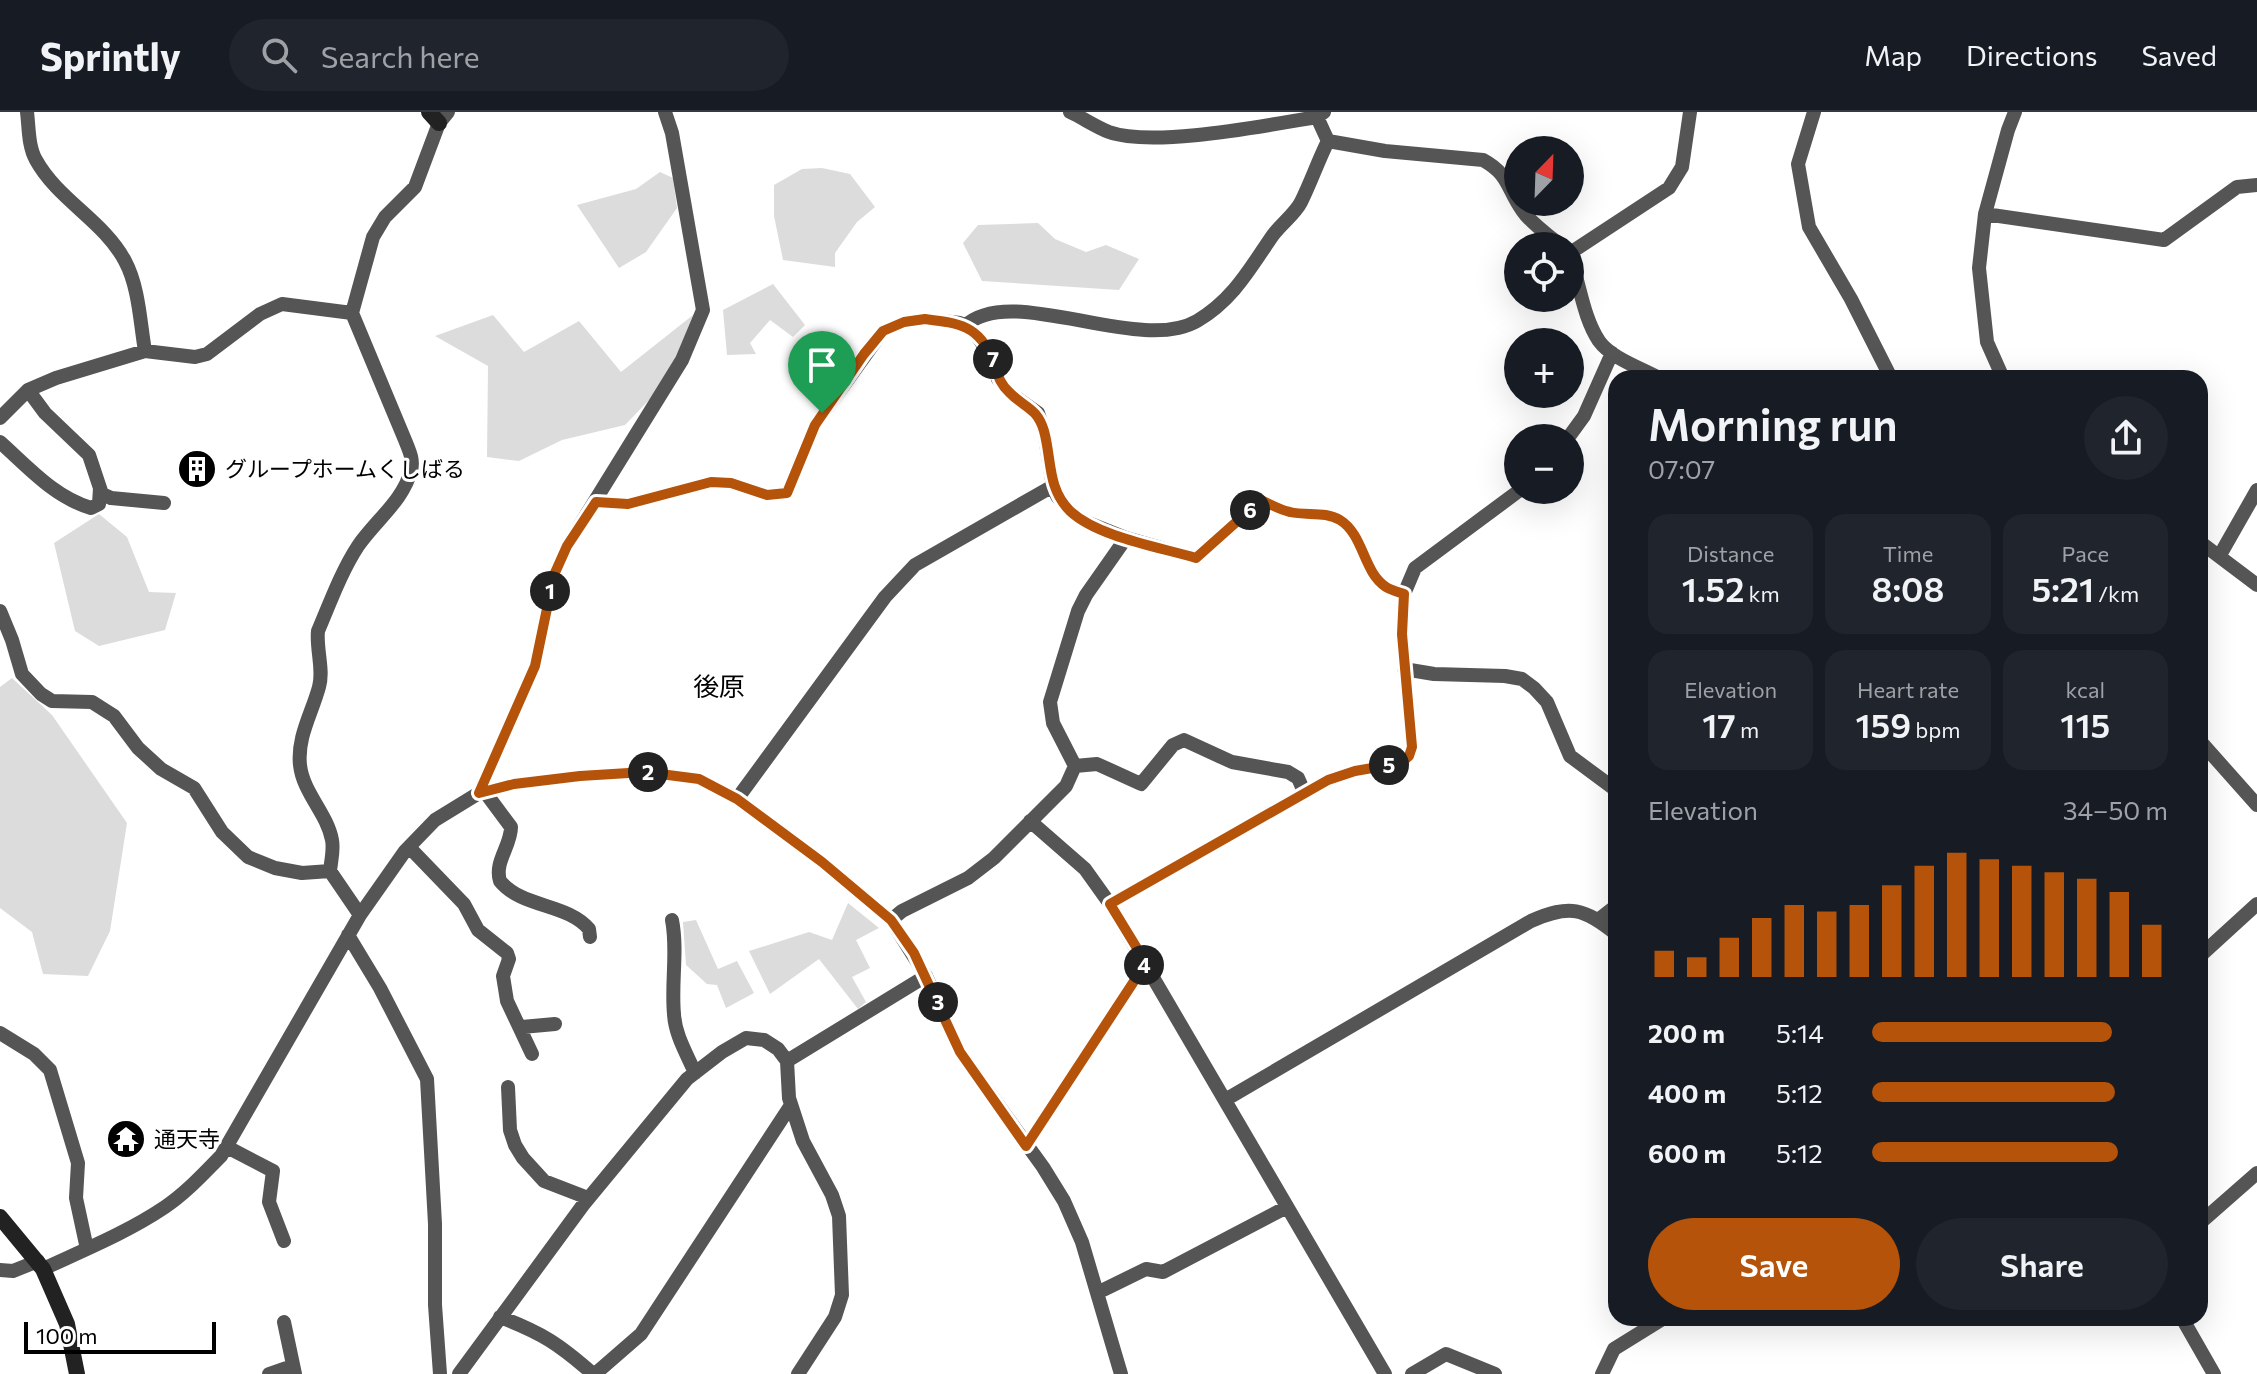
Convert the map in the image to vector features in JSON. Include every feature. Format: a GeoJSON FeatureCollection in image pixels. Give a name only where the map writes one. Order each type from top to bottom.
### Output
{"type":"FeatureCollection","features":[{"type":"Feature","properties":{"kind":"main road"},"geometry":{"type":"LineString","coordinates":[[0,1217],[41,1265],[65,1318],[77,1374]]}},
{"type":"Feature","properties":{"kind":"street"},"geometry":{"type":"LineString","coordinates":[[27,112],[30,145],[36,160],[60,190],[113,243],[125,261],[145,351]]}},
{"type":"Feature","properties":{"kind":"street"},"geometry":{"type":"LineString","coordinates":[[482,793],[535,666],[554,575],[567,546],[682,360],[703,310],[672,133],[665,112]]}},
{"type":"Feature","properties":{"kind":"street"},"geometry":{"type":"LineString","coordinates":[[965,326],[982,315],[996,313],[1051,314],[1073,320],[1153,330],[1171,330],[1195,322],[1218,306],[1247,277],[1273,235],[1299,206],[1328,141],[1321,114],[1247,129],[1152,138],[1110,133],[1070,112]]}},
{"type":"Feature","properties":{"kind":"street"},"geometry":{"type":"LineString","coordinates":[[1584,246],[1669,188],[1682,167],[1690,112]]}},
{"type":"Feature","properties":{"kind":"street"},"geometry":{"type":"LineString","coordinates":[[1814,112],[1798,164],[1809,227],[1851,299],[1887,370]]}},
{"type":"Feature","properties":{"kind":"street"},"geometry":{"type":"LineString","coordinates":[[1999,370],[1987,342],[1979,268],[1985,214],[2015,112]]}},
{"type":"Feature","properties":{"kind":"street"},"geometry":{"type":"LineString","coordinates":[[360,915],[330,871],[333,844],[328,825],[305,783],[300,766],[307,717],[320,686],[318,631],[357,549],[378,519],[402,495],[412,470],[412,460],[352,313],[373,237],[385,217],[415,187],[439,116]]}},
{"type":"Feature","properties":{"kind":"street"},"geometry":{"type":"LineString","coordinates":[[1328,141],[1398,152],[1483,160],[1496,167],[1507,179],[1521,209],[1544,232]]}},
{"type":"Feature","properties":{"kind":"street"},"geometry":{"type":"LineString","coordinates":[[1985,214],[2164,240],[2237,187],[2257,185]]}},
{"type":"Feature","properties":{"kind":"street"},"geometry":{"type":"LineString","coordinates":[[0,418],[28,390],[56,378],[145,351],[195,357],[207,354],[260,314],[282,304],[352,313]]}},
{"type":"Feature","properties":{"kind":"street"},"geometry":{"type":"LineString","coordinates":[[1584,304],[1600,342],[1612,353],[1644,370]]}},
{"type":"Feature","properties":{"kind":"street"},"geometry":{"type":"LineString","coordinates":[[596,502],[628,504],[711,482],[731,483],[767,495],[787,493],[815,425],[883,331],[904,322],[925,319],[960,323],[975,333],[993,359],[998,379],[1011,394],[1038,413],[1057,496],[1072,513],[1086,522],[1126,538],[1196,558],[1261,500],[1289,512],[1323,514],[1338,518],[1348,527],[1374,575],[1385,586],[1404,594]]}},
{"type":"Feature","properties":{"kind":"street"},"geometry":{"type":"LineString","coordinates":[[1578,424],[1612,353]]}},
{"type":"Feature","properties":{"kind":"street"},"geometry":{"type":"LineString","coordinates":[[28,390],[45,413],[89,455],[102,494],[111,498],[164,503]]}},
{"type":"Feature","properties":{"kind":"street"},"geometry":{"type":"LineString","coordinates":[[0,442],[73,503],[91,508],[99,504],[100,488]]}},
{"type":"Feature","properties":{"kind":"street"},"geometry":{"type":"LineString","coordinates":[[737,799],[885,597],[915,565],[1053,486]]}},
{"type":"Feature","properties":{"kind":"street"},"geometry":{"type":"LineString","coordinates":[[2220,555],[2257,490]]}},
{"type":"Feature","properties":{"kind":"street"},"geometry":{"type":"LineString","coordinates":[[1110,904],[1328,780],[1355,771],[1401,763],[1409,756],[1412,747],[1402,634],[1404,594],[1415,568],[1504,502]]}},
{"type":"Feature","properties":{"kind":"street"},"geometry":{"type":"LineString","coordinates":[[1075,766],[1053,723],[1050,702],[1078,611],[1126,538]]}},
{"type":"Feature","properties":{"kind":"street"},"geometry":{"type":"LineString","coordinates":[[2208,547],[2257,585]]}},
{"type":"Feature","properties":{"kind":"street"},"geometry":{"type":"LineString","coordinates":[[0,611],[22,674],[41,694],[52,701],[92,702],[114,716],[138,748],[161,769],[194,788],[222,832],[248,857],[275,868],[302,873],[330,871]]}},
{"type":"Feature","properties":{"kind":"street"},"geometry":{"type":"LineString","coordinates":[[1404,669],[1434,674],[1522,679],[1547,702],[1570,756],[1608,784]]}},
{"type":"Feature","properties":{"kind":"street"},"geometry":{"type":"LineString","coordinates":[[1075,766],[1097,764],[1141,784],[1173,745],[1184,740],[1232,762],[1288,772],[1298,778],[1305,794]]}},
{"type":"Feature","properties":{"kind":"street"},"geometry":{"type":"LineString","coordinates":[[2208,750],[2257,805]]}},
{"type":"Feature","properties":{"kind":"street"},"geometry":{"type":"LineString","coordinates":[[891,920],[902,911],[968,878],[994,858],[1066,786],[1075,766]]}},
{"type":"Feature","properties":{"kind":"street"},"geometry":{"type":"LineString","coordinates":[[0,1270],[13,1271],[41,1265],[87,1249],[165,1207],[200,1179],[227,1147],[360,915],[409,847],[435,820],[482,793],[514,784],[645,772],[699,779],[737,799],[822,862],[891,920],[926,976],[960,1052],[1064,1201],[1082,1242],[1121,1374]]}},
{"type":"Feature","properties":{"kind":"street"},"geometry":{"type":"LineString","coordinates":[[482,793],[511,827],[499,865],[500,881],[516,894],[574,917],[589,929],[590,937]]}},
{"type":"Feature","properties":{"kind":"street"},"geometry":{"type":"LineString","coordinates":[[1030,821],[1085,869],[1110,904],[1385,1374]]}},
{"type":"Feature","properties":{"kind":"street"},"geometry":{"type":"LineString","coordinates":[[409,847],[464,904],[478,930],[507,953],[509,959],[503,976],[507,1001],[522,1027],[532,1054]]}},
{"type":"Feature","properties":{"kind":"street"},"geometry":{"type":"LineString","coordinates":[[2208,949],[2257,904]]}},
{"type":"Feature","properties":{"kind":"street"},"geometry":{"type":"LineString","coordinates":[[1225,1100],[1554,910],[1576,910],[1608,928]]}},
{"type":"Feature","properties":{"kind":"street"},"geometry":{"type":"LineString","coordinates":[[1598,920],[1608,912]]}},
{"type":"Feature","properties":{"kind":"street"},"geometry":{"type":"LineString","coordinates":[[672,920],[676,940],[674,1016],[677,1032],[695,1073]]}},
{"type":"Feature","properties":{"kind":"street"},"geometry":{"type":"LineString","coordinates":[[348,935],[380,988],[427,1079],[440,1374]]}},
{"type":"Feature","properties":{"kind":"street"},"geometry":{"type":"LineString","coordinates":[[1026,1146],[1146,963]]}},
{"type":"Feature","properties":{"kind":"street"},"geometry":{"type":"LineString","coordinates":[[787,1061],[926,976]]}},
{"type":"Feature","properties":{"kind":"street"},"geometry":{"type":"LineString","coordinates":[[522,1027],[555,1024]]}},
{"type":"Feature","properties":{"kind":"street"},"geometry":{"type":"LineString","coordinates":[[0,1033],[34,1054],[50,1070],[78,1163],[76,1198],[87,1249]]}},
{"type":"Feature","properties":{"kind":"street"},"geometry":{"type":"LineString","coordinates":[[459,1374],[588,1198],[649,1123],[695,1073],[746,1038],[764,1040],[778,1049],[787,1061],[791,1105],[803,1141],[832,1195],[839,1216],[842,1295],[835,1317],[798,1374]]}},
{"type":"Feature","properties":{"kind":"street"},"geometry":{"type":"LineString","coordinates":[[508,1087],[510,1130],[523,1158],[544,1181],[588,1198]]}},
{"type":"Feature","properties":{"kind":"street"},"geometry":{"type":"LineString","coordinates":[[500,1317],[560,1345],[594,1374],[641,1334],[791,1105]]}},
{"type":"Feature","properties":{"kind":"street"},"geometry":{"type":"LineString","coordinates":[[227,1147],[273,1171],[269,1202],[284,1241]]}},
{"type":"Feature","properties":{"kind":"street"},"geometry":{"type":"LineString","coordinates":[[2208,1216],[2257,1173]]}},
{"type":"Feature","properties":{"kind":"street"},"geometry":{"type":"LineString","coordinates":[[1097,1293],[1146,1269],[1163,1272],[1287,1207]]}},
{"type":"Feature","properties":{"kind":"street"},"geometry":{"type":"LineString","coordinates":[[269,1374],[293,1370],[284,1322]]}},
{"type":"Feature","properties":{"kind":"street"},"geometry":{"type":"LineString","coordinates":[[1602,1374],[1614,1349],[1651,1326]]}},
{"type":"Feature","properties":{"kind":"street"},"geometry":{"type":"LineString","coordinates":[[2187,1326],[2214,1374]]}},
{"type":"Feature","properties":{"kind":"street"},"geometry":{"type":"LineString","coordinates":[[1412,1374],[1446,1354],[1495,1374]]}},
{"type":"Feature","properties":{"kind":"shaded area"},"geometry":{"type":"Polygon","coordinates":[[[822,168],[850,174],[875,207],[857,222],[835,253],[835,267],[783,260],[774,216],[774,185],[802,169],[822,168]]]}},
{"type":"Feature","properties":{"kind":"shaded area"},"geometry":{"type":"Polygon","coordinates":[[[660,172],[673,178],[677,208],[646,252],[619,268],[577,205],[636,189],[660,172]]]}},
{"type":"Feature","properties":{"kind":"shaded area"},"geometry":{"type":"Polygon","coordinates":[[[1038,223],[1055,239],[1086,252],[1106,245],[1139,259],[1119,290],[982,281],[963,243],[978,225],[1038,223]]]}},
{"type":"Feature","properties":{"kind":"shaded area"},"geometry":{"type":"Polygon","coordinates":[[[773,284],[805,325],[793,337],[770,320],[750,343],[756,354],[727,355],[723,310],[773,284]]]}},
{"type":"Feature","properties":{"kind":"shaded area"},"geometry":{"type":"Polygon","coordinates":[[[493,315],[524,352],[579,321],[621,372],[693,315],[676,358],[651,398],[625,425],[562,440],[519,461],[487,457],[488,366],[435,336],[493,315]]]}},
{"type":"Feature","properties":{"kind":"shaded area"},"geometry":{"type":"Polygon","coordinates":[[[99,514],[127,537],[149,592],[176,593],[165,630],[99,646],[75,631],[54,543],[99,514]]]}},
{"type":"Feature","properties":{"kind":"shaded area"},"geometry":{"type":"Polygon","coordinates":[[[12,678],[52,715],[127,823],[110,931],[88,976],[43,974],[32,932],[0,908],[0,687],[12,678]]]}},
{"type":"Feature","properties":{"kind":"shaded area"},"geometry":{"type":"Polygon","coordinates":[[[848,903],[879,928],[856,940],[870,968],[852,977],[866,1002],[858,1009],[819,959],[770,994],[749,951],[809,932],[832,940],[848,903]]]}},
{"type":"Feature","properties":{"kind":"shaded area"},"geometry":{"type":"Polygon","coordinates":[[[696,920],[718,969],[737,961],[754,993],[726,1008],[717,985],[707,984],[686,965],[683,922],[696,920]]]}},
{"type":"Feature","properties":{"kind":"place","name":"グループホームくしばる"},"geometry":{"type":"Point","coordinates":[197,469]}},
{"type":"Feature","properties":{"kind":"place","name":"通天寺"},"geometry":{"type":"Point","coordinates":[126,1139]}},
{"type":"Feature","properties":{"kind":"district","name":"後原"},"geometry":{"type":"Point","coordinates":[719,687]}},
{"type":"Feature","properties":{"kind":"route"},"geometry":{"type":"LineString","coordinates":[[925,319],[960,323],[975,333],[993,359],[998,379],[1011,394],[1038,413],[1057,496],[1072,513],[1086,522],[1126,538],[1196,558],[1261,500],[1289,512],[1323,514],[1338,518],[1348,527],[1374,575],[1385,586],[1404,594],[1402,634],[1412,747],[1409,756],[1401,763],[1355,771],[1328,780],[1110,904],[1146,963],[1026,1146],[960,1052],[914,953],[891,920],[822,862],[737,799],[699,779],[645,772],[514,784],[479,793],[535,666],[554,575],[567,546],[596,502],[628,504],[711,482],[731,483],[773,496],[787,493],[822,413],[883,331],[904,322],[925,319]]}}]}
